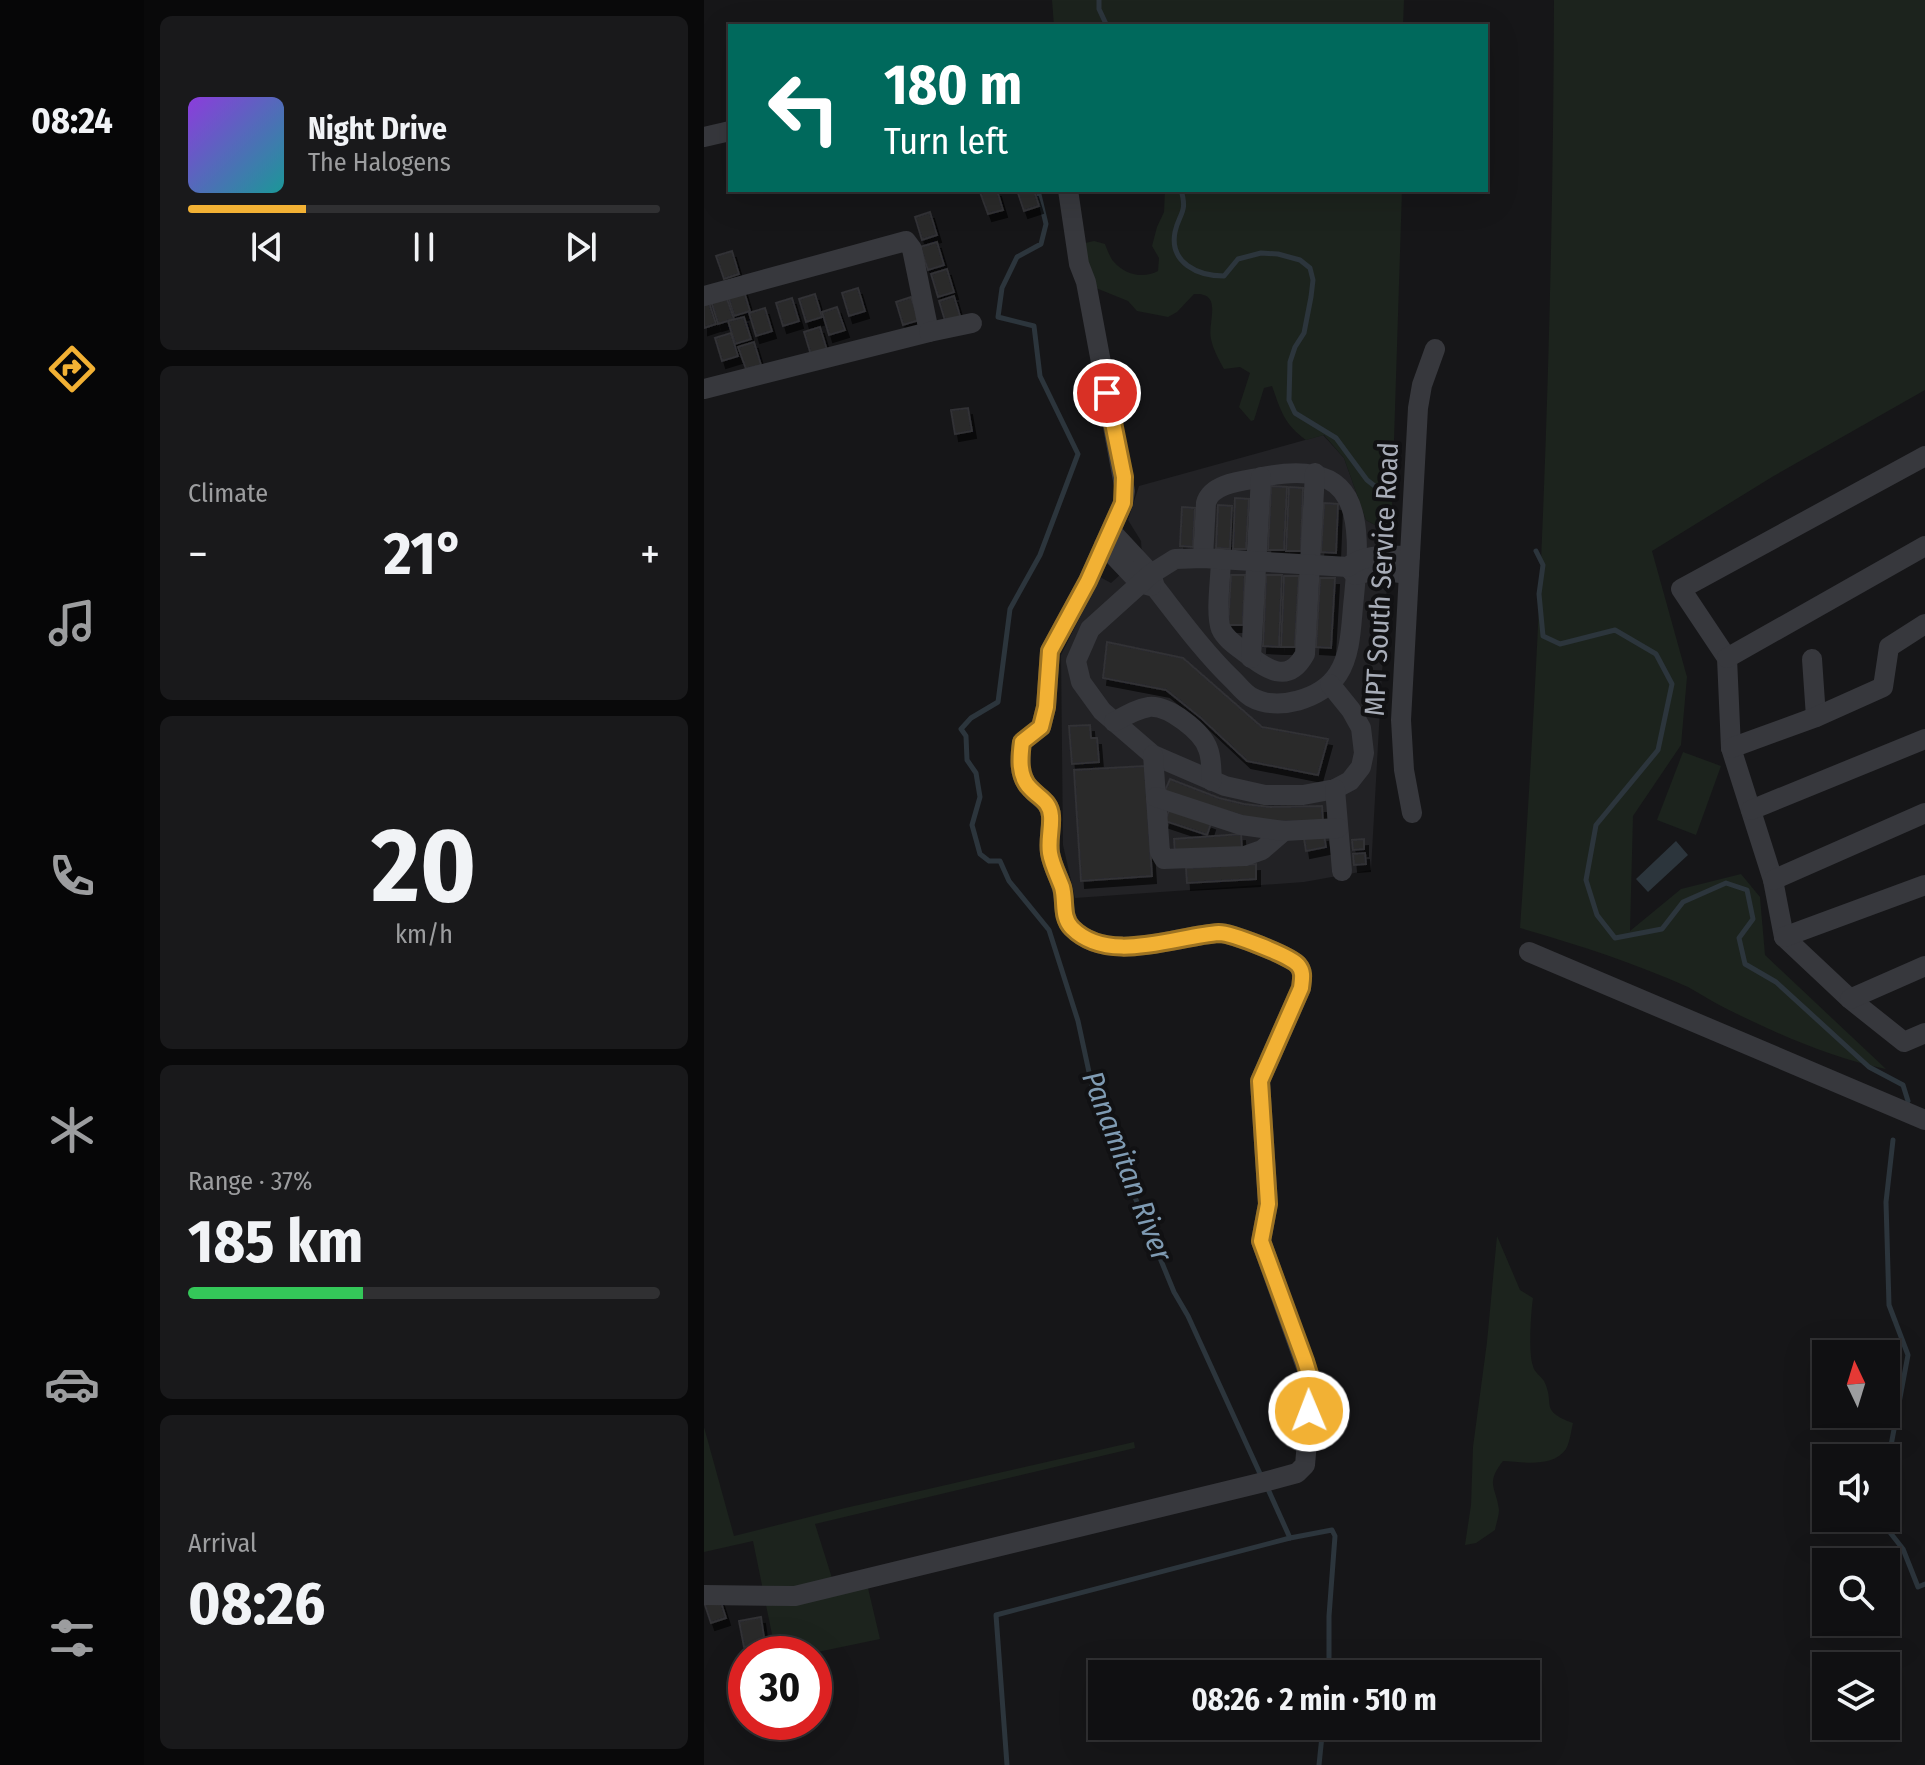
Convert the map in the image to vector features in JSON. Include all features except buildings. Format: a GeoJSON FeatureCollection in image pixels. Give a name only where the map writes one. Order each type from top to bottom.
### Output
{"type":"FeatureCollection","features":[{"type":"Feature","properties":{"kind":"street"},"geometry":{"type":"LineString","coordinates":[[704,137],[728,131]]}},
{"type":"Feature","properties":{"kind":"street"},"geometry":{"type":"LineString","coordinates":[[704,1595],[795,1596],[1264,1482],[1297,1473],[1305,1465],[1312,1384],[1261,1241],[1268,1204],[1260,1081],[1301,988],[1303,974],[1297,963],[1287,957],[1238,936],[1222,933],[1142,946],[1097,944],[1072,927],[1065,915],[1063,892],[1050,855],[1050,810],[1044,799],[1028,787],[1021,771],[1022,742],[1041,727],[1046,707],[1050,651],[1088,581],[1123,503],[1124,477],[1086,282],[1079,264],[1068,192]]}},
{"type":"Feature","properties":{"kind":"street"},"geometry":{"type":"LineString","coordinates":[[704,296],[906,241],[912,249],[929,332]]}},
{"type":"Feature","properties":{"kind":"street"},"geometry":{"type":"LineString","coordinates":[[704,389],[972,323]]}},
{"type":"Feature","properties":{"kind":"street","name":"MPT South Service Road"},"geometry":{"type":"LineString","coordinates":[[1412,813],[1401,736],[1409,565],[1418,408],[1422,385],[1435,349]]}},
{"type":"Feature","properties":{"kind":"street"},"geometry":{"type":"LineString","coordinates":[[1925,456],[1681,589],[1727,658],[1731,748],[1773,880],[1784,937],[1850,999],[1904,1042],[1925,1033]]}},
{"type":"Feature","properties":{"kind":"street"},"geometry":{"type":"LineString","coordinates":[[1108,538],[1149,581],[1216,663],[1249,696],[1270,702],[1308,697],[1330,684],[1339,673],[1348,647],[1357,527],[1349,501],[1329,479],[1315,473],[1296,472],[1261,477],[1217,489],[1207,497],[1220,628],[1233,643],[1265,668],[1282,672],[1290,670],[1305,654],[1315,473]]}},
{"type":"Feature","properties":{"kind":"street"},"geometry":{"type":"LineString","coordinates":[[1251,658],[1261,477]]}},
{"type":"Feature","properties":{"kind":"street"},"geometry":{"type":"LineString","coordinates":[[1727,658],[1925,546]]}},
{"type":"Feature","properties":{"kind":"street"},"geometry":{"type":"LineString","coordinates":[[1330,684],[1357,718],[1363,739],[1364,753],[1356,775],[1335,789],[1303,795],[1265,795],[1212,781],[1153,755],[1102,711],[1081,682],[1077,669],[1078,654],[1090,629],[1175,559],[1212,558],[1376,570],[1409,565]]}},
{"type":"Feature","properties":{"kind":"street"},"geometry":{"type":"LineString","coordinates":[[1731,748],[1816,717],[1883,687],[1889,647],[1925,624]]}},
{"type":"Feature","properties":{"kind":"street"},"geometry":{"type":"LineString","coordinates":[[1812,659],[1816,717]]}},
{"type":"Feature","properties":{"kind":"street"},"geometry":{"type":"LineString","coordinates":[[1114,722],[1142,709],[1159,707],[1170,711],[1206,743],[1212,781]]}},
{"type":"Feature","properties":{"kind":"street"},"geometry":{"type":"LineString","coordinates":[[1751,810],[1925,739]]}},
{"type":"Feature","properties":{"kind":"street"},"geometry":{"type":"LineString","coordinates":[[1153,755],[1161,856],[1170,861],[1245,856],[1262,850],[1284,831]]}},
{"type":"Feature","properties":{"kind":"street"},"geometry":{"type":"LineString","coordinates":[[1335,789],[1342,871]]}},
{"type":"Feature","properties":{"kind":"street"},"geometry":{"type":"LineString","coordinates":[[1156,797],[1226,821],[1284,831],[1338,828]]}},
{"type":"Feature","properties":{"kind":"street"},"geometry":{"type":"LineString","coordinates":[[1773,880],[1925,813]]}},
{"type":"Feature","properties":{"kind":"street"},"geometry":{"type":"LineString","coordinates":[[1784,937],[1925,885]]}},
{"type":"Feature","properties":{"kind":"street"},"geometry":{"type":"LineString","coordinates":[[1529,952],[1925,1120]]}},
{"type":"Feature","properties":{"kind":"street"},"geometry":{"type":"LineString","coordinates":[[1850,999],[1925,966]]}},
{"type":"Feature","properties":{"kind":"shaded area"},"geometry":{"type":"Polygon","coordinates":[[[1052,0],[1404,0],[1403,24],[1054,24],[1052,0]]]}},
{"type":"Feature","properties":{"kind":"shaded area"},"geometry":{"type":"Polygon","coordinates":[[[1554,0],[1925,0],[1925,390],[1772,477],[1652,551],[1687,677],[1681,745],[1633,816],[1630,931],[1681,889],[1741,874],[1760,897],[1765,955],[1886,1069],[1845,1058],[1783,1035],[1647,970],[1520,928],[1545,464],[1554,0]]]}},
{"type":"Feature","properties":{"kind":"shaded area"},"geometry":{"type":"Polygon","coordinates":[[[1165,192],[1402,192],[1391,534],[1366,520],[1344,458],[1324,435],[1306,440],[1293,428],[1281,410],[1272,386],[1264,388],[1254,420],[1251,421],[1239,407],[1250,373],[1240,367],[1224,369],[1222,366],[1211,339],[1212,303],[1209,298],[1194,294],[1168,317],[1137,311],[1128,301],[1091,286],[1085,243],[1094,241],[1105,244],[1113,260],[1129,273],[1147,275],[1158,271],[1159,258],[1152,246],[1164,212],[1165,192]]]}},
{"type":"Feature","properties":{"kind":"shaded area"},"geometry":{"type":"Polygon","coordinates":[[[1323,435],[1344,458],[1366,520],[1391,534],[1391,543],[1378,548],[1376,577],[1387,584],[1371,870],[1304,882],[1075,898],[1063,845],[1061,655],[1100,577],[1111,583],[1142,555],[1141,541],[1128,520],[1139,486],[1323,435]]]}},
{"type":"Feature","properties":{"kind":"shaded area"},"geometry":{"type":"Polygon","coordinates":[[[1683,752],[1721,766],[1696,835],[1657,820],[1683,752]]]}},
{"type":"Feature","properties":{"kind":"shaded area"},"geometry":{"type":"Polygon","coordinates":[[[1676,841],[1688,855],[1648,892],[1636,879],[1676,841]]]}},
{"type":"Feature","properties":{"kind":"shaded area"},"geometry":{"type":"Polygon","coordinates":[[[1497,1236],[1520,1290],[1533,1298],[1530,1342],[1534,1368],[1544,1381],[1552,1410],[1573,1423],[1566,1449],[1553,1459],[1503,1461],[1493,1481],[1499,1510],[1495,1530],[1476,1543],[1465,1545],[1471,1505],[1473,1447],[1497,1236]]]}},
{"type":"Feature","properties":{"kind":"shaded area"},"geometry":{"type":"Polygon","coordinates":[[[704,1427],[734,1536],[1134,1442],[1135,1448],[815,1524],[837,1594],[868,1588],[880,1639],[832,1649],[832,1636],[772,1636],[753,1541],[704,1552],[704,1427]]]}},
{"type":"Feature","properties":{"kind":"waterway","name":"Panamitan River"},"geometry":{"type":"LineString","coordinates":[[1099,0],[1099,9],[1106,24]]}},
{"type":"Feature","properties":{"kind":"waterway","name":"Panamitan River"},"geometry":{"type":"LineString","coordinates":[[1038,192],[1046,224],[1041,244],[1017,257],[1002,288],[998,317],[1034,326],[1040,376],[1078,454],[1040,555],[1010,609],[998,702],[971,718],[961,729],[966,736],[967,760],[976,773],[980,797],[972,825],[980,854],[989,861],[1000,861],[1009,881],[1049,930],[1078,1021],[1095,1100],[1174,1292],[1262,1478]]}},
{"type":"Feature","properties":{"kind":"waterway","name":"Panamitan River"},"geometry":{"type":"LineString","coordinates":[[1182,192],[1183,208],[1174,243],[1176,252],[1188,266],[1224,276],[1238,259],[1261,253],[1300,260],[1310,268],[1313,280],[1311,297],[1304,333],[1290,362],[1289,400],[1295,413],[1336,438],[1367,480],[1390,498]]}},
{"type":"Feature","properties":{"kind":"waterway"},"geometry":{"type":"LineString","coordinates":[[1536,551],[1543,565],[1539,594],[1543,636],[1560,644],[1615,630],[1656,654],[1672,684],[1658,750],[1596,825],[1586,880],[1597,915],[1615,938],[1662,929],[1683,902],[1726,883],[1747,890],[1753,919],[1739,938],[1745,964],[1776,982],[1869,1067],[1903,1085],[1908,1101]]}},
{"type":"Feature","properties":{"kind":"waterway"},"geometry":{"type":"LineString","coordinates":[[1891,1444],[1908,1355],[1889,1305],[1886,1202],[1893,1140]]}},
{"type":"Feature","properties":{"kind":"waterway"},"geometry":{"type":"LineString","coordinates":[[1267,1487],[1290,1538],[1332,1530],[1335,1536],[1329,1660]]}},
{"type":"Feature","properties":{"kind":"waterway"},"geometry":{"type":"LineString","coordinates":[[1890,1532],[1903,1549],[1918,1587],[1925,1584]]}},
{"type":"Feature","properties":{"kind":"waterway"},"geometry":{"type":"LineString","coordinates":[[1007,1765],[996,1615],[1290,1538]]}},
{"type":"Feature","properties":{"kind":"waterway"},"geometry":{"type":"LineString","coordinates":[[1319,1765],[1322,1740]]}},
{"type":"Feature","properties":{"kind":"route"},"geometry":{"type":"LineString","coordinates":[[1107,393],[1124,477],[1123,503],[1088,581],[1052,645],[1046,707],[1041,727],[1022,742],[1021,771],[1028,787],[1044,799],[1050,810],[1050,855],[1063,892],[1065,915],[1072,927],[1097,944],[1142,946],[1222,933],[1238,936],[1287,957],[1297,963],[1303,974],[1301,988],[1260,1081],[1268,1204],[1261,1241],[1312,1384],[1309,1411]]}}]}
